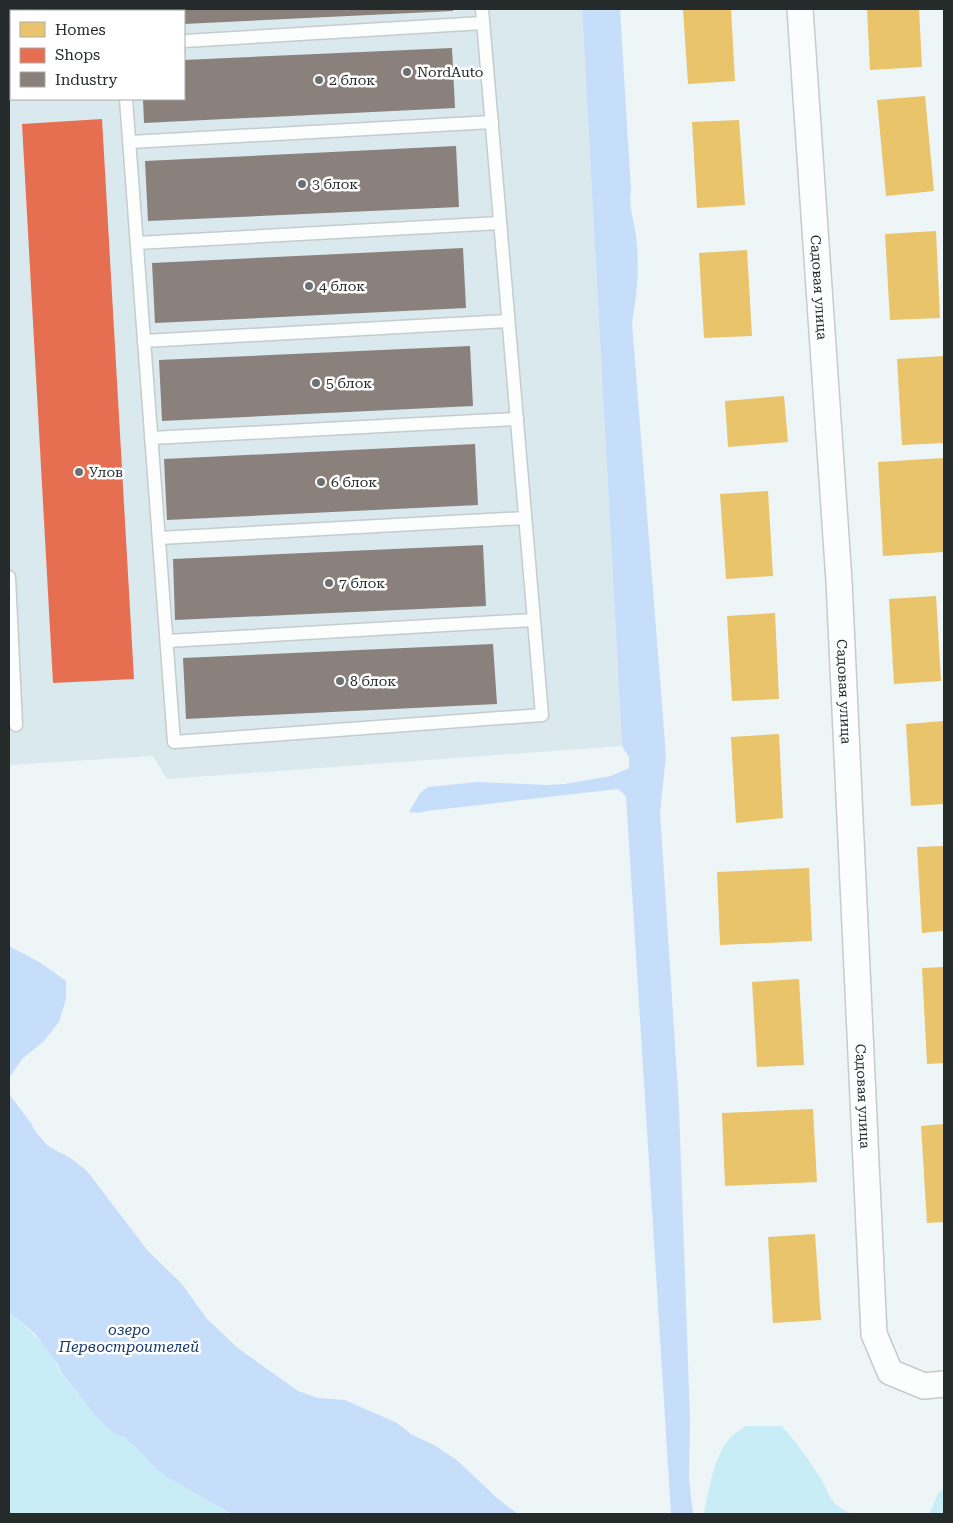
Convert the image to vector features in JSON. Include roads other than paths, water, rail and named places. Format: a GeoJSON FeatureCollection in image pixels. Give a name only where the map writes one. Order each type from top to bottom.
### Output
{"type":"FeatureCollection","features":[{"type":"Feature","properties":{"kind":"street","name":"Садовая улица"},"geometry":{"type":"LineString","coordinates":[[800,9],[839,581],[874,1334],[890,1372],[924,1386],[944,1384]]}},
{"type":"Feature","properties":{"kind":"lane"},"geometry":{"type":"LineString","coordinates":[[126,100],[174,742],[542,715],[482,9]]}},
{"type":"Feature","properties":{"kind":"lane"},"geometry":{"type":"LineString","coordinates":[[185,41],[483,23]]}},
{"type":"Feature","properties":{"kind":"lane"},"geometry":{"type":"LineString","coordinates":[[130,142],[492,122]]}},
{"type":"Feature","properties":{"kind":"lane"},"geometry":{"type":"LineString","coordinates":[[137,243],[500,223]]}},
{"type":"Feature","properties":{"kind":"lane"},"geometry":{"type":"LineString","coordinates":[[144,341],[508,321]]}},
{"type":"Feature","properties":{"kind":"lane"},"geometry":{"type":"LineString","coordinates":[[152,438],[517,419]]}},
{"type":"Feature","properties":{"kind":"lane"},"geometry":{"type":"LineString","coordinates":[[159,538],[525,518]]}},
{"type":"Feature","properties":{"kind":"lane"},"geometry":{"type":"LineString","coordinates":[[9,577],[16,725]]}},
{"type":"Feature","properties":{"kind":"lane"},"geometry":{"type":"LineString","coordinates":[[167,641],[534,620]]}},
{"type":"Feature","properties":{"kind":"water"},"geometry":{"type":"Polygon","coordinates":[[[582,9],[620,9],[631,191],[630,203],[638,259],[637,291],[632,323],[666,756],[660,812],[679,1107],[690,1419],[689,1478],[693,1514],[671,1514],[626,796],[618,789],[418,813],[409,812],[420,793],[428,787],[477,782],[564,784],[611,776],[629,768],[629,757],[622,746],[582,9]]]}},
{"type":"Feature","properties":{"kind":"water"},"geometry":{"type":"Polygon","coordinates":[[[9,946],[41,963],[66,981],[66,999],[59,1022],[43,1042],[22,1059],[9,1078],[9,946]]]}},
{"type":"Feature","properties":{"kind":"water","name":"озеро Первостроителей"},"geometry":{"type":"Polygon","coordinates":[[[9,1094],[48,1146],[72,1159],[87,1171],[148,1251],[182,1284],[207,1319],[239,1349],[298,1391],[318,1398],[345,1400],[397,1423],[411,1434],[436,1446],[458,1461],[497,1498],[518,1514],[231,1514],[157,1470],[136,1447],[124,1437],[116,1435],[97,1418],[61,1372],[35,1334],[9,1312],[9,1094]]]}},
{"type":"Feature","properties":{"kind":"place","name":"NordAuto"},"geometry":{"type":"Point","coordinates":[407,72]}},
{"type":"Feature","properties":{"kind":"place","name":"2 блок"},"geometry":{"type":"Point","coordinates":[319,80]}},
{"type":"Feature","properties":{"kind":"place","name":"3 блок"},"geometry":{"type":"Point","coordinates":[302,184]}},
{"type":"Feature","properties":{"kind":"place","name":"4 блок"},"geometry":{"type":"Point","coordinates":[309,286]}},
{"type":"Feature","properties":{"kind":"place","name":"5 блок"},"geometry":{"type":"Point","coordinates":[316,383]}},
{"type":"Feature","properties":{"kind":"place","name":"Улов"},"geometry":{"type":"Point","coordinates":[79,472]}},
{"type":"Feature","properties":{"kind":"place","name":"6 блок"},"geometry":{"type":"Point","coordinates":[321,482]}},
{"type":"Feature","properties":{"kind":"place","name":"7 блок"},"geometry":{"type":"Point","coordinates":[329,583]}},
{"type":"Feature","properties":{"kind":"place","name":"8 блок"},"geometry":{"type":"Point","coordinates":[340,681]}}]}
